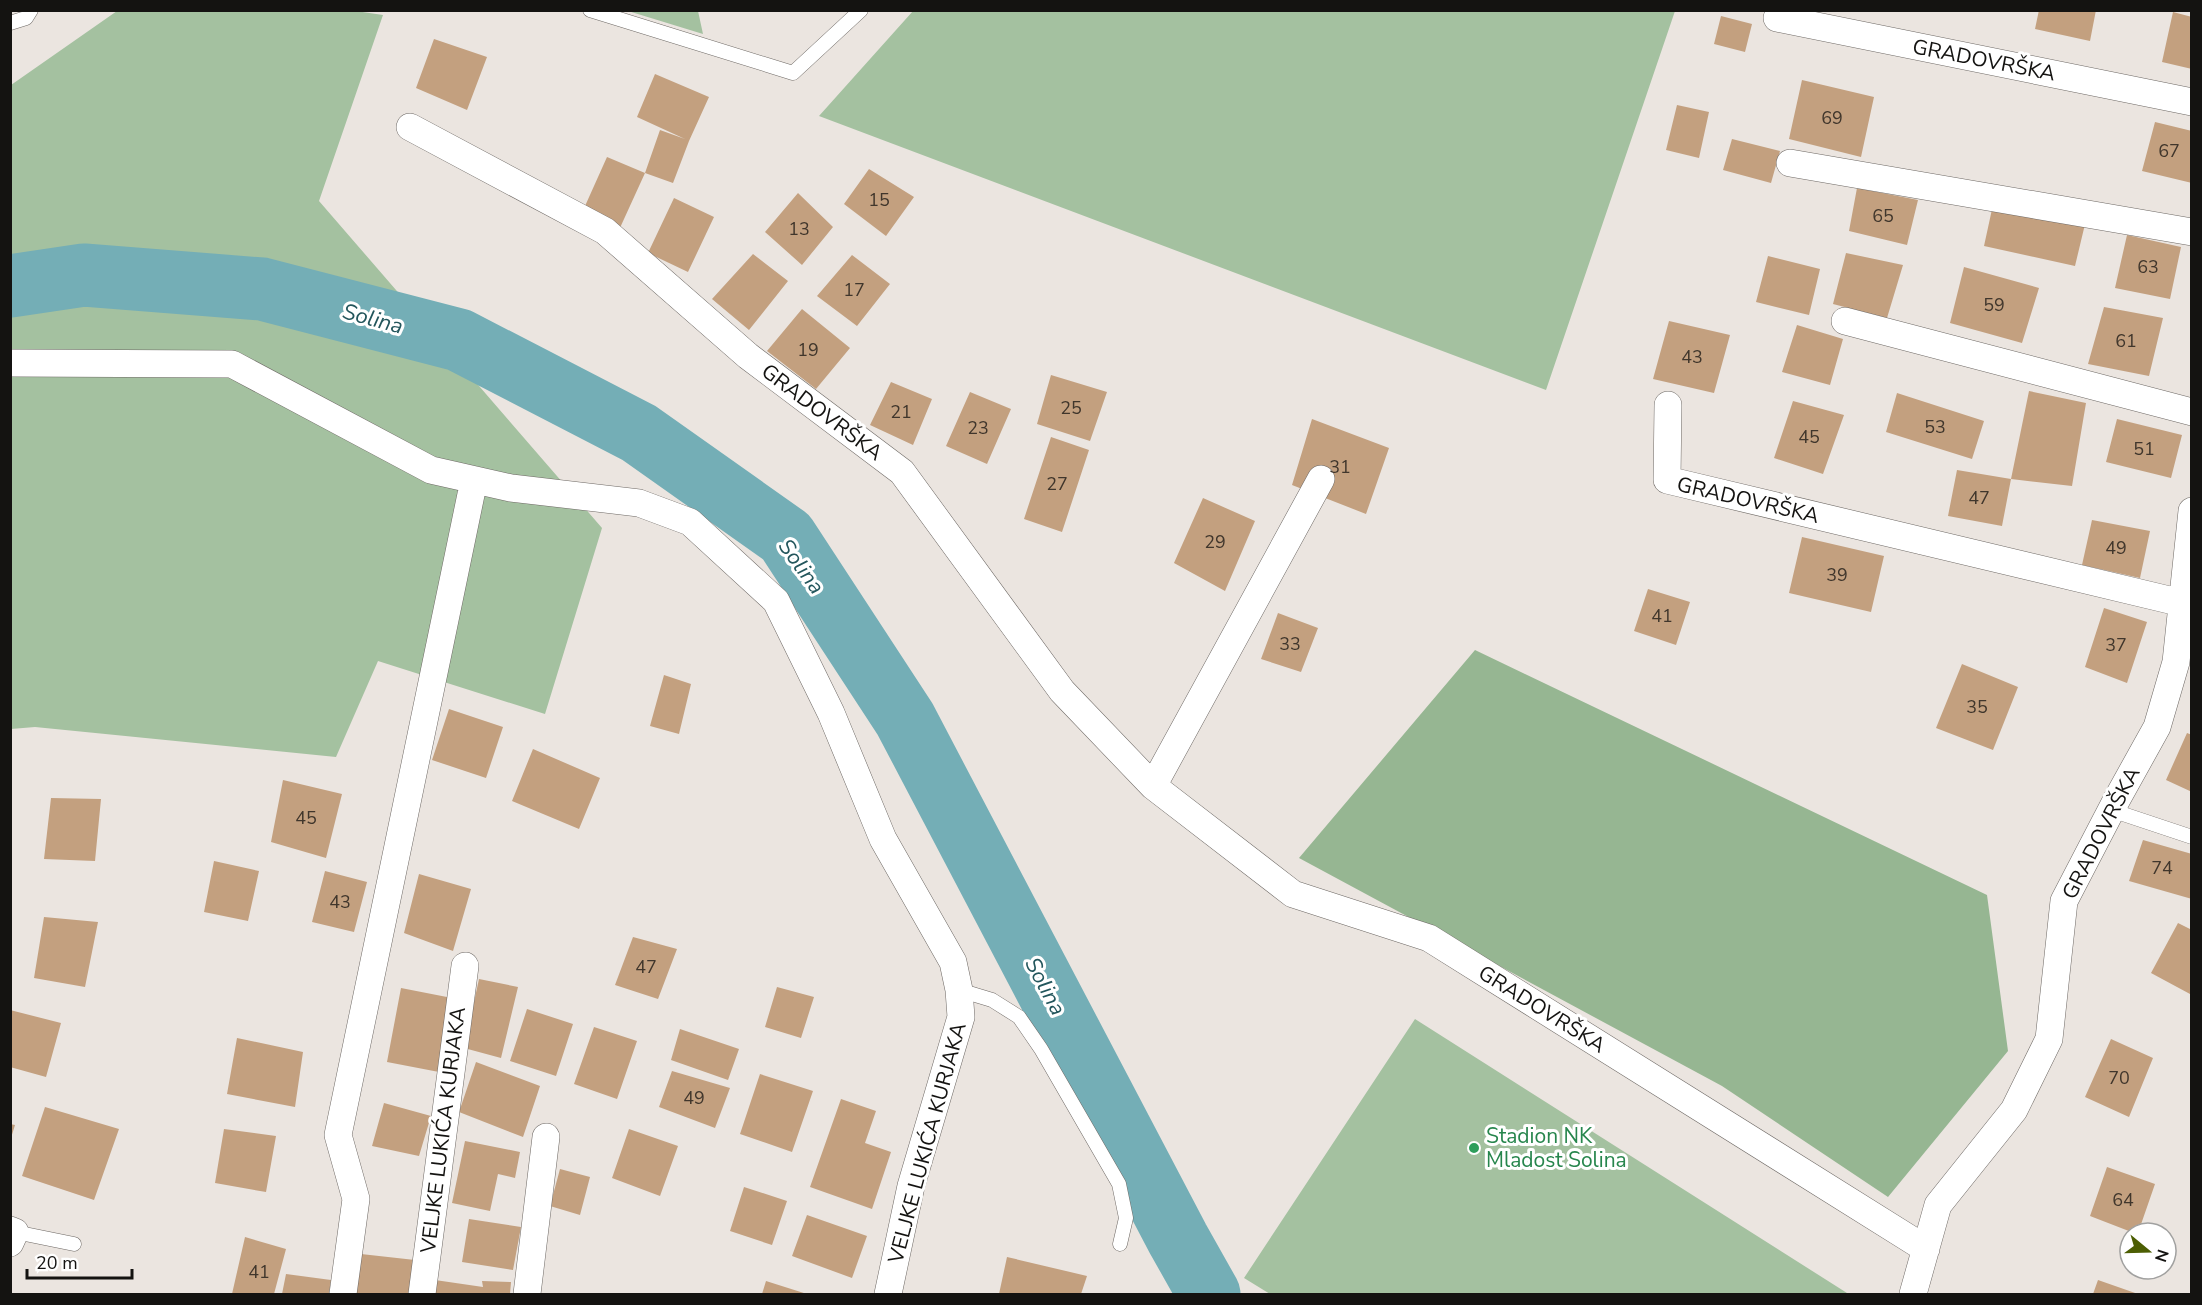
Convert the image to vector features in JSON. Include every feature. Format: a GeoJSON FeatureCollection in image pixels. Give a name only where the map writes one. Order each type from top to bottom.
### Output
{"type":"FeatureCollection","features":[{"type":"Feature","properties":{"kind":"street","name":"GRADOVRŠKA"},"geometry":{"type":"LineString","coordinates":[[1777,18],[2192,102]]}},
{"type":"Feature","properties":{"kind":"street","name":"GRADOVRŠKA"},"geometry":{"type":"LineString","coordinates":[[410,127],[605,231],[748,356],[902,472],[1062,691],[1153,786],[1293,894],[1429,938],[1926,1249]]}},
{"type":"Feature","properties":{"kind":"street"},"geometry":{"type":"LineString","coordinates":[[1790,164],[2192,232]]}},
{"type":"Feature","properties":{"kind":"street"},"geometry":{"type":"LineString","coordinates":[[1845,321],[2192,412]]}},
{"type":"Feature","properties":{"kind":"street","name":"VELJKE LUKIĆA KURJAKA"},"geometry":{"type":"LineString","coordinates":[[10,363],[232,364],[431,470],[511,488],[639,503],[690,522],[776,602],[831,713],[883,839],[953,962],[959,990],[961,1017],[911,1186],[888,1294]]}},
{"type":"Feature","properties":{"kind":"street","name":"GRADOVRŠKA"},"geometry":{"type":"LineString","coordinates":[[1668,405],[1667,480],[2182,603]]}},
{"type":"Feature","properties":{"kind":"street"},"geometry":{"type":"LineString","coordinates":[[1153,786],[1321,479]]}},
{"type":"Feature","properties":{"kind":"street"},"geometry":{"type":"LineString","coordinates":[[343,1294],[356,1199],[338,1135],[474,480]]}},
{"type":"Feature","properties":{"kind":"street","name":"GRADOVRŠKA"},"geometry":{"type":"LineString","coordinates":[[1912,1294],[1938,1205],[2014,1110],[2049,1039],[2064,901],[2157,727],[2176,663],[2192,511]]}},
{"type":"Feature","properties":{"kind":"street","name":"VELJKE LUKIĆA KURJAKA"},"geometry":{"type":"LineString","coordinates":[[422,1294],[465,966]]}},
{"type":"Feature","properties":{"kind":"street"},"geometry":{"type":"LineString","coordinates":[[527,1294],[546,1137]]}},
{"type":"Feature","properties":{"kind":"lane"},"geometry":{"type":"LineString","coordinates":[[10,23],[26,18],[32,10]]}},
{"type":"Feature","properties":{"kind":"lane"},"geometry":{"type":"LineString","coordinates":[[590,10],[793,73],[861,10]]}},
{"type":"Feature","properties":{"kind":"lane"},"geometry":{"type":"LineString","coordinates":[[2111,810],[2192,837]]}},
{"type":"Feature","properties":{"kind":"lane"},"geometry":{"type":"LineString","coordinates":[[959,990],[992,1000],[1019,1017],[1041,1049],[1119,1184],[1126,1218],[1120,1244]]}},
{"type":"Feature","properties":{"kind":"lane"},"geometry":{"type":"LineString","coordinates":[[12,1235],[74,1244]]}},
{"type":"Feature","properties":{"kind":"green space"},"geometry":{"type":"Polygon","coordinates":[[[349,10],[383,15],[319,201],[602,528],[545,714],[378,661],[336,757],[35,727],[11,729],[11,85],[117,11],[349,10]]]}},
{"type":"Feature","properties":{"kind":"green space"},"geometry":{"type":"Polygon","coordinates":[[[628,11],[698,11],[703,34],[628,11]]]}},
{"type":"Feature","properties":{"kind":"green space"},"geometry":{"type":"Polygon","coordinates":[[[913,11],[1675,11],[1546,390],[819,116],[913,11]]]}},
{"type":"Feature","properties":{"kind":"green space"},"geometry":{"type":"Polygon","coordinates":[[[1475,650],[1987,895],[2008,1051],[1888,1197],[1722,1086],[1299,858],[1475,650]]]}},
{"type":"Feature","properties":{"kind":"green space","name":"Stadion NK Mladost Solina"},"geometry":{"type":"Polygon","coordinates":[[[1415,1019],[1847,1293],[1270,1294],[1244,1278],[1415,1019]]]}},
{"type":"Feature","properties":{"kind":"building"},"geometry":{"type":"Polygon","coordinates":[[[2039,10],[2096,10],[2090,41],[2035,29],[2039,10]]]}},
{"type":"Feature","properties":{"kind":"building"},"geometry":{"type":"Polygon","coordinates":[[[2173,12],[2192,17],[2192,69],[2162,62],[2173,12]]]}},
{"type":"Feature","properties":{"kind":"building"},"geometry":{"type":"Polygon","coordinates":[[[1721,16],[1752,24],[1745,52],[1714,44],[1721,16]]]}},
{"type":"Feature","properties":{"kind":"building"},"geometry":{"type":"Polygon","coordinates":[[[434,39],[487,57],[467,110],[416,88],[434,39]]]}},
{"type":"Feature","properties":{"kind":"building"},"geometry":{"type":"Polygon","coordinates":[[[655,74],[709,97],[673,183],[645,173],[660,130],[685,139],[637,117],[655,74]]]}},
{"type":"Feature","properties":{"kind":"building"},"geometry":{"type":"Polygon","coordinates":[[[1802,80],[1874,97],[1861,157],[1789,139],[1802,80]]]}},
{"type":"Feature","properties":{"kind":"building"},"geometry":{"type":"Polygon","coordinates":[[[1677,105],[1709,112],[1699,158],[1666,150],[1677,105]]]}},
{"type":"Feature","properties":{"kind":"building"},"geometry":{"type":"Polygon","coordinates":[[[2155,122],[2192,131],[2192,183],[2142,171],[2155,122]]]}},
{"type":"Feature","properties":{"kind":"building"},"geometry":{"type":"Polygon","coordinates":[[[1732,139],[1780,151],[1771,183],[1723,170],[1732,139]]]}},
{"type":"Feature","properties":{"kind":"building"},"geometry":{"type":"Polygon","coordinates":[[[607,157],[645,173],[619,230],[581,215],[607,157]]]}},
{"type":"Feature","properties":{"kind":"building"},"geometry":{"type":"Polygon","coordinates":[[[869,169],[914,197],[886,236],[844,204],[869,169]]]}},
{"type":"Feature","properties":{"kind":"building"},"geometry":{"type":"Polygon","coordinates":[[[1857,188],[1918,200],[1907,245],[1849,231],[1857,188]]]}},
{"type":"Feature","properties":{"kind":"building"},"geometry":{"type":"Polygon","coordinates":[[[798,193],[833,227],[802,265],[765,232],[798,193]]]}},
{"type":"Feature","properties":{"kind":"building"},"geometry":{"type":"Polygon","coordinates":[[[674,198],[714,217],[688,272],[648,253],[674,198]]]}},
{"type":"Feature","properties":{"kind":"building"},"geometry":{"type":"Polygon","coordinates":[[[1994,200],[2086,220],[2075,266],[1984,246],[1994,200]]]}},
{"type":"Feature","properties":{"kind":"building"},"geometry":{"type":"Polygon","coordinates":[[[2127,235],[2181,247],[2170,299],[2115,288],[2127,235]]]}},
{"type":"Feature","properties":{"kind":"building"},"geometry":{"type":"Polygon","coordinates":[[[1846,253],[1903,265],[1887,318],[1833,304],[1846,253]]]}},
{"type":"Feature","properties":{"kind":"building"},"geometry":{"type":"Polygon","coordinates":[[[753,254],[788,281],[749,330],[712,299],[753,254]]]}},
{"type":"Feature","properties":{"kind":"building"},"geometry":{"type":"Polygon","coordinates":[[[852,255],[890,284],[857,326],[817,296],[852,255]]]}},
{"type":"Feature","properties":{"kind":"building"},"geometry":{"type":"Polygon","coordinates":[[[1768,256],[1820,269],[1809,315],[1756,302],[1768,256]]]}},
{"type":"Feature","properties":{"kind":"building"},"geometry":{"type":"Polygon","coordinates":[[[1964,267],[2039,288],[2022,343],[1950,323],[1964,267]]]}},
{"type":"Feature","properties":{"kind":"building"},"geometry":{"type":"Polygon","coordinates":[[[2104,307],[2163,318],[2149,376],[2088,364],[2104,307]]]}},
{"type":"Feature","properties":{"kind":"building"},"geometry":{"type":"Polygon","coordinates":[[[802,309],[850,348],[816,389],[767,351],[802,309]]]}},
{"type":"Feature","properties":{"kind":"building"},"geometry":{"type":"Polygon","coordinates":[[[1669,321],[1730,335],[1714,393],[1653,379],[1669,321]]]}},
{"type":"Feature","properties":{"kind":"building"},"geometry":{"type":"Polygon","coordinates":[[[1797,325],[1843,339],[1830,385],[1782,372],[1797,325]]]}},
{"type":"Feature","properties":{"kind":"building"},"geometry":{"type":"Polygon","coordinates":[[[1051,375],[1107,392],[1090,441],[1037,424],[1051,375]]]}},
{"type":"Feature","properties":{"kind":"building"},"geometry":{"type":"Polygon","coordinates":[[[891,382],[932,399],[913,445],[870,425],[891,382]]]}},
{"type":"Feature","properties":{"kind":"building"},"geometry":{"type":"Polygon","coordinates":[[[2029,391],[2086,403],[2072,486],[2011,479],[2029,391]]]}},
{"type":"Feature","properties":{"kind":"building"},"geometry":{"type":"Polygon","coordinates":[[[970,392],[1011,409],[987,464],[946,446],[970,392]]]}},
{"type":"Feature","properties":{"kind":"building"},"geometry":{"type":"Polygon","coordinates":[[[1897,393],[1984,421],[1972,459],[1886,432],[1897,393]]]}},
{"type":"Feature","properties":{"kind":"building"},"geometry":{"type":"Polygon","coordinates":[[[1793,401],[1844,415],[1823,474],[1774,458],[1793,401]]]}},
{"type":"Feature","properties":{"kind":"building"},"geometry":{"type":"Polygon","coordinates":[[[1312,419],[1389,448],[1366,514],[1292,485],[1312,419]]]}},
{"type":"Feature","properties":{"kind":"building"},"geometry":{"type":"Polygon","coordinates":[[[2117,419],[2182,435],[2171,478],[2106,462],[2117,419]]]}},
{"type":"Feature","properties":{"kind":"building"},"geometry":{"type":"Polygon","coordinates":[[[1051,437],[1089,450],[1062,532],[1024,519],[1051,437]]]}},
{"type":"Feature","properties":{"kind":"building"},"geometry":{"type":"Polygon","coordinates":[[[1957,470],[2011,479],[2002,526],[1948,516],[1957,470]]]}},
{"type":"Feature","properties":{"kind":"building"},"geometry":{"type":"Polygon","coordinates":[[[1203,498],[1255,521],[1225,591],[1174,563],[1203,498]]]}},
{"type":"Feature","properties":{"kind":"building"},"geometry":{"type":"Polygon","coordinates":[[[2092,520],[2150,531],[2140,578],[2082,565],[2092,520]]]}},
{"type":"Feature","properties":{"kind":"building"},"geometry":{"type":"Polygon","coordinates":[[[1802,537],[1884,556],[1871,612],[1789,593],[1802,537]]]}},
{"type":"Feature","properties":{"kind":"building"},"geometry":{"type":"Polygon","coordinates":[[[1648,589],[1690,602],[1676,645],[1634,631],[1648,589]]]}},
{"type":"Feature","properties":{"kind":"building"},"geometry":{"type":"Polygon","coordinates":[[[2104,608],[2147,622],[2127,683],[2085,667],[2104,608]]]}},
{"type":"Feature","properties":{"kind":"building"},"geometry":{"type":"Polygon","coordinates":[[[1278,613],[1318,628],[1301,672],[1261,659],[1278,613]]]}},
{"type":"Feature","properties":{"kind":"building"},"geometry":{"type":"Polygon","coordinates":[[[1962,664],[2018,687],[1993,750],[1936,728],[1962,664]]]}},
{"type":"Feature","properties":{"kind":"building"},"geometry":{"type":"Polygon","coordinates":[[[664,675],[691,684],[679,734],[650,726],[664,675]]]}},
{"type":"Feature","properties":{"kind":"building"},"geometry":{"type":"Polygon","coordinates":[[[449,709],[503,727],[486,778],[432,760],[449,709]]]}},
{"type":"Feature","properties":{"kind":"building"},"geometry":{"type":"Polygon","coordinates":[[[2187,733],[2192,735],[2192,792],[2166,780],[2187,733]]]}},
{"type":"Feature","properties":{"kind":"building"},"geometry":{"type":"Polygon","coordinates":[[[533,749],[600,778],[579,829],[512,801],[533,749]]]}},
{"type":"Feature","properties":{"kind":"building"},"geometry":{"type":"Polygon","coordinates":[[[283,780],[342,794],[326,858],[271,842],[283,780]]]}},
{"type":"Feature","properties":{"kind":"building"},"geometry":{"type":"Polygon","coordinates":[[[51,798],[101,799],[95,861],[44,859],[51,798]]]}},
{"type":"Feature","properties":{"kind":"building"},"geometry":{"type":"Polygon","coordinates":[[[2143,840],[2192,854],[2192,899],[2129,881],[2143,840]]]}},
{"type":"Feature","properties":{"kind":"building"},"geometry":{"type":"Polygon","coordinates":[[[214,861],[259,871],[248,921],[204,912],[214,861]]]}},
{"type":"Feature","properties":{"kind":"building"},"geometry":{"type":"Polygon","coordinates":[[[325,871],[367,882],[354,932],[312,922],[325,871]]]}},
{"type":"Feature","properties":{"kind":"building"},"geometry":{"type":"Polygon","coordinates":[[[419,874],[471,889],[453,951],[404,933],[419,874]]]}},
{"type":"Feature","properties":{"kind":"building"},"geometry":{"type":"Polygon","coordinates":[[[44,917],[98,922],[85,987],[34,978],[44,917]]]}},
{"type":"Feature","properties":{"kind":"building"},"geometry":{"type":"Polygon","coordinates":[[[2178,923],[2192,930],[2192,990],[2190,994],[2151,973],[2178,923]]]}},
{"type":"Feature","properties":{"kind":"building"},"geometry":{"type":"Polygon","coordinates":[[[633,937],[677,949],[658,999],[615,985],[633,937]]]}},
{"type":"Feature","properties":{"kind":"building"},"geometry":{"type":"Polygon","coordinates":[[[479,979],[518,987],[501,1058],[464,1048],[479,979]]]}},
{"type":"Feature","properties":{"kind":"building"},"geometry":{"type":"Polygon","coordinates":[[[777,987],[814,997],[801,1038],[765,1027],[777,987]]]}},
{"type":"Feature","properties":{"kind":"building"},"geometry":{"type":"Polygon","coordinates":[[[401,988],[452,998],[439,1072],[387,1062],[401,988]]]}},
{"type":"Feature","properties":{"kind":"building"},"geometry":{"type":"Polygon","coordinates":[[[527,1009],[573,1024],[556,1076],[510,1061],[527,1009]]]}},
{"type":"Feature","properties":{"kind":"building"},"geometry":{"type":"Polygon","coordinates":[[[10,1010],[61,1023],[46,1077],[10,1067],[10,1010]]]}},
{"type":"Feature","properties":{"kind":"building"},"geometry":{"type":"Polygon","coordinates":[[[594,1027],[637,1041],[617,1099],[574,1084],[594,1027]]]}},
{"type":"Feature","properties":{"kind":"building"},"geometry":{"type":"Polygon","coordinates":[[[680,1029],[739,1049],[728,1080],[671,1060],[680,1029]]]}},
{"type":"Feature","properties":{"kind":"building"},"geometry":{"type":"Polygon","coordinates":[[[237,1038],[303,1052],[295,1107],[227,1094],[237,1038]]]}},
{"type":"Feature","properties":{"kind":"building"},"geometry":{"type":"Polygon","coordinates":[[[2111,1039],[2153,1058],[2129,1117],[2085,1097],[2111,1039]]]}},
{"type":"Feature","properties":{"kind":"building"},"geometry":{"type":"Polygon","coordinates":[[[476,1062],[540,1086],[523,1137],[459,1112],[476,1062]]]}},
{"type":"Feature","properties":{"kind":"building"},"geometry":{"type":"Polygon","coordinates":[[[672,1071],[730,1088],[715,1128],[659,1107],[672,1071]]]}},
{"type":"Feature","properties":{"kind":"building"},"geometry":{"type":"Polygon","coordinates":[[[760,1074],[813,1091],[792,1152],[740,1134],[760,1074]]]}},
{"type":"Feature","properties":{"kind":"building"},"geometry":{"type":"Polygon","coordinates":[[[841,1099],[876,1111],[865,1143],[891,1152],[872,1209],[810,1187],[841,1099]]]}},
{"type":"Feature","properties":{"kind":"building"},"geometry":{"type":"Polygon","coordinates":[[[384,1103],[431,1116],[419,1156],[372,1146],[384,1103]]]}},
{"type":"Feature","properties":{"kind":"building"},"geometry":{"type":"Polygon","coordinates":[[[45,1107],[119,1129],[94,1200],[22,1176],[45,1107]]]}},
{"type":"Feature","properties":{"kind":"building"},"geometry":{"type":"Polygon","coordinates":[[[10,1124],[15,1125],[11,1138],[10,1138],[10,1124]]]}},
{"type":"Feature","properties":{"kind":"building"},"geometry":{"type":"Polygon","coordinates":[[[224,1129],[276,1136],[266,1192],[215,1183],[224,1129]]]}},
{"type":"Feature","properties":{"kind":"building"},"geometry":{"type":"Polygon","coordinates":[[[629,1129],[678,1146],[660,1196],[612,1178],[629,1129]]]}},
{"type":"Feature","properties":{"kind":"building"},"geometry":{"type":"Polygon","coordinates":[[[465,1141],[520,1152],[515,1178],[498,1174],[490,1211],[452,1203],[465,1141]]]}},
{"type":"Feature","properties":{"kind":"building"},"geometry":{"type":"Polygon","coordinates":[[[2107,1167],[2155,1184],[2142,1221],[2118,1221],[2118,1227],[2090,1216],[2107,1167]]]}},
{"type":"Feature","properties":{"kind":"building"},"geometry":{"type":"Polygon","coordinates":[[[560,1169],[590,1177],[580,1215],[550,1206],[560,1169]]]}},
{"type":"Feature","properties":{"kind":"building"},"geometry":{"type":"Polygon","coordinates":[[[744,1187],[787,1201],[772,1245],[730,1231],[744,1187]]]}},
{"type":"Feature","properties":{"kind":"building"},"geometry":{"type":"Polygon","coordinates":[[[807,1215],[867,1236],[852,1278],[792,1256],[807,1215]]]}},
{"type":"Feature","properties":{"kind":"building"},"geometry":{"type":"Polygon","coordinates":[[[469,1219],[521,1227],[513,1270],[462,1262],[469,1219]]]}},
{"type":"Feature","properties":{"kind":"building"},"geometry":{"type":"Polygon","coordinates":[[[245,1237],[286,1249],[274,1294],[232,1294],[245,1237]]]}},
{"type":"Feature","properties":{"kind":"building"},"geometry":{"type":"Polygon","coordinates":[[[361,1254],[415,1260],[410,1294],[355,1294],[361,1254]]]}},
{"type":"Feature","properties":{"kind":"building"},"geometry":{"type":"Polygon","coordinates":[[[1007,1257],[1087,1276],[1081,1294],[999,1294],[1007,1257]]]}},
{"type":"Feature","properties":{"kind":"building"},"geometry":{"type":"Polygon","coordinates":[[[286,1274],[331,1280],[329,1294],[282,1294],[286,1274]]]}},
{"type":"Feature","properties":{"kind":"building"},"geometry":{"type":"Polygon","coordinates":[[[435,1280],[483,1287],[482,1281],[511,1282],[510,1294],[433,1294],[435,1280]]]}},
{"type":"Feature","properties":{"kind":"building"},"geometry":{"type":"Polygon","coordinates":[[[2098,1280],[2138,1294],[2093,1294],[2098,1280]]]}},
{"type":"Feature","properties":{"kind":"building"},"geometry":{"type":"Polygon","coordinates":[[[766,1281],[807,1294],[762,1294],[766,1281]]]}},
{"type":"Feature","properties":{"kind":"waterway","name":"Solina"},"geometry":{"type":"LineString","coordinates":[[10,286],[84,275],[262,289],[459,340],[639,433],[786,537],[905,719],[1209,1294]]}},
{"type":"Feature","properties":{"kind":"place","name":"Stadion NK Mladost Solina"},"geometry":{"type":"Point","coordinates":[1474,1148]}}]}
